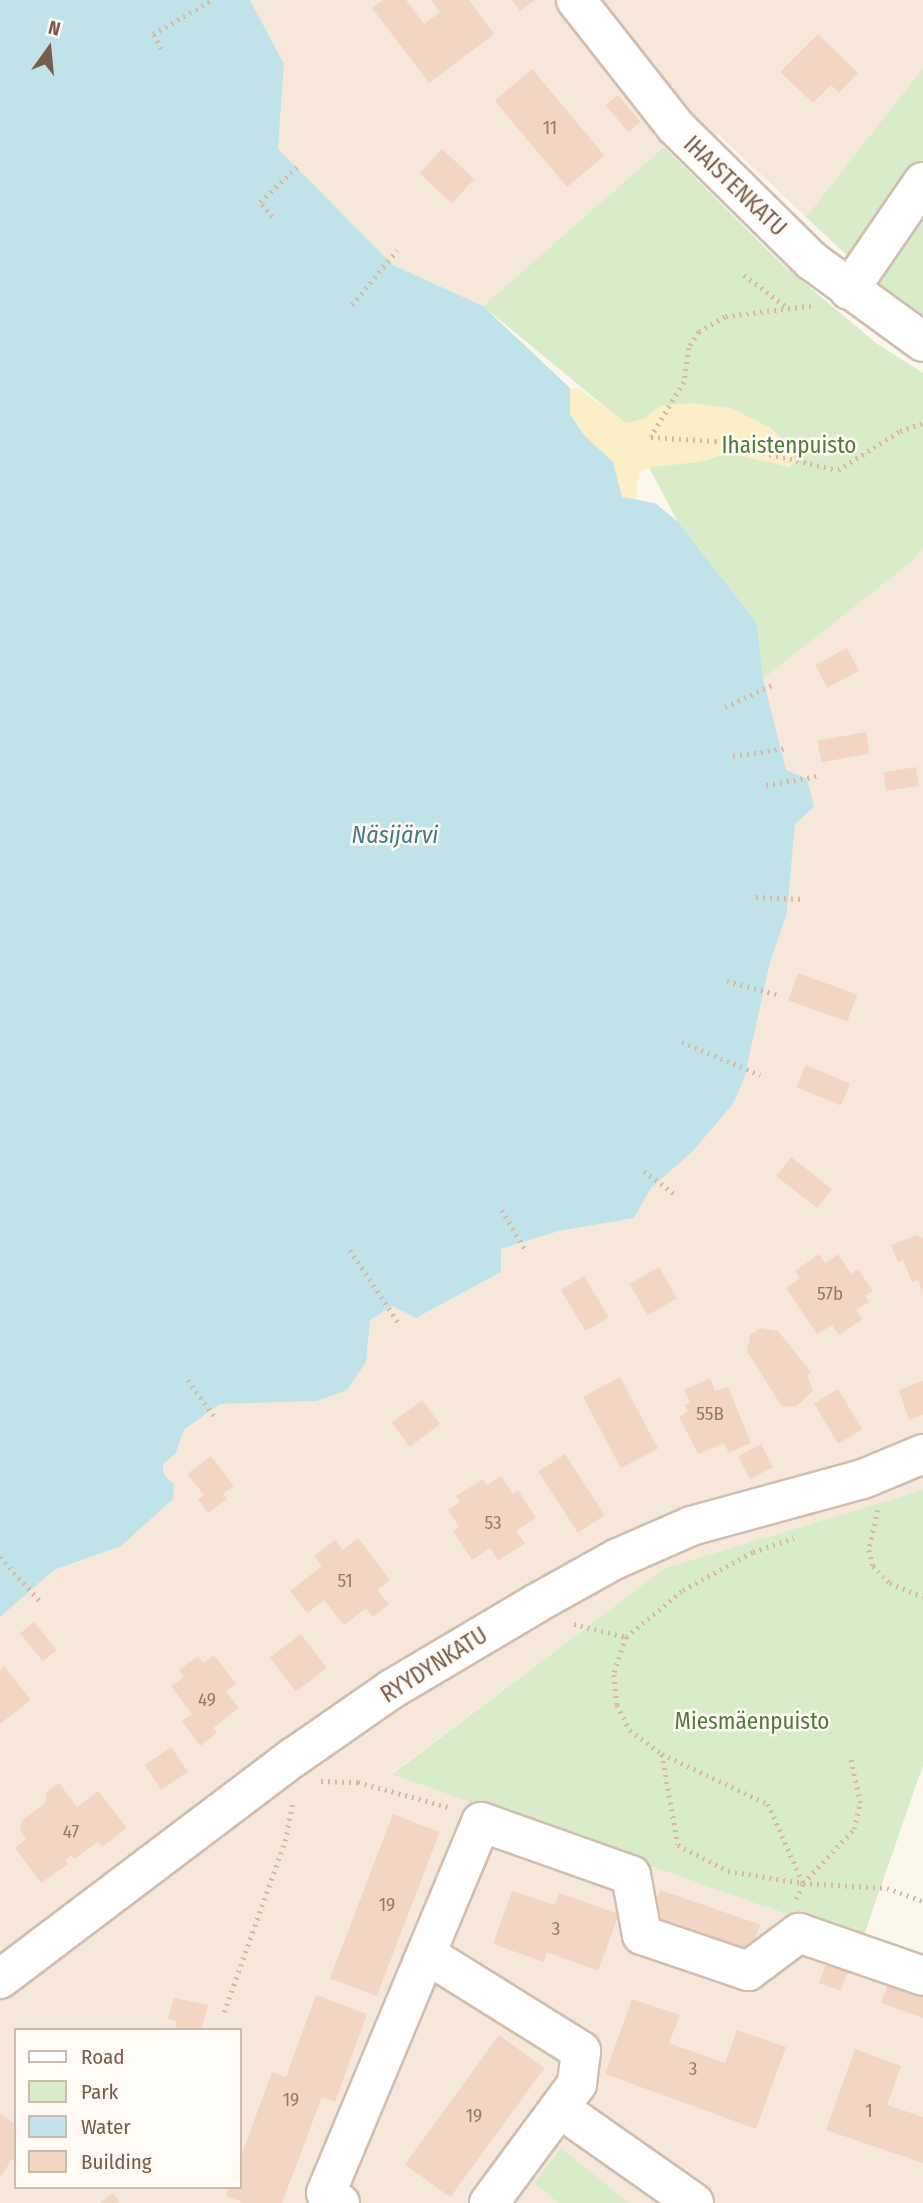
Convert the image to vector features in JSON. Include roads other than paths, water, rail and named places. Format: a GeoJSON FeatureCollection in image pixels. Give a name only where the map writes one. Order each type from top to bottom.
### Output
{"type":"FeatureCollection","features":[{"type":"Feature","properties":{"kind":"street","name":"IHAISTENKATU"},"geometry":{"type":"LineString","coordinates":[[576,0],[674,126],[812,261],[923,342]]}},
{"type":"Feature","properties":{"kind":"street"},"geometry":{"type":"LineString","coordinates":[[849,290],[923,182]]}},
{"type":"Feature","properties":{"kind":"street","name":"RYYDYNKATU"},"geometry":{"type":"LineString","coordinates":[[0,1979],[294,1757],[392,1689],[535,1604],[616,1559],[691,1526],[870,1499],[923,1454]]}},
{"type":"Feature","properties":{"kind":"street"},"geometry":{"type":"LineString","coordinates":[[340,2203],[326,2193],[481,1822],[631,1875],[642,1935],[748,1971],[799,1933],[923,1976]]}},
{"type":"Feature","properties":{"kind":"street"},"geometry":{"type":"LineString","coordinates":[[426,1954],[580,2051],[577,2084],[489,2203]]}},
{"type":"Feature","properties":{"kind":"street"},"geometry":{"type":"LineString","coordinates":[[559,2108],[694,2203]]}},
{"type":"Feature","properties":{"kind":"water","name":"Näsijärvi"},"geometry":{"type":"Polygon","coordinates":[[[0,0],[250,0],[284,64],[278,149],[393,265],[483,306],[570,388],[570,414],[584,435],[613,462],[622,497],[655,503],[678,522],[757,623],[763,679],[786,770],[807,779],[814,807],[795,824],[787,913],[770,962],[744,1079],[732,1105],[692,1152],[651,1188],[634,1218],[559,1231],[501,1249],[501,1272],[416,1318],[392,1306],[370,1320],[366,1362],[347,1390],[317,1401],[220,1404],[184,1430],[176,1453],[163,1464],[164,1475],[174,1484],[173,1499],[121,1546],[54,1570],[0,1617],[0,0]]]}},
{"type":"Feature","properties":{"kind":"park label","name":"Ihaistenpuisto"},"geometry":{"type":"Point","coordinates":[789,445]}},
{"type":"Feature","properties":{"kind":"park label","name":"Miesmäenpuisto"},"geometry":{"type":"Point","coordinates":[752,1721]}}]}
